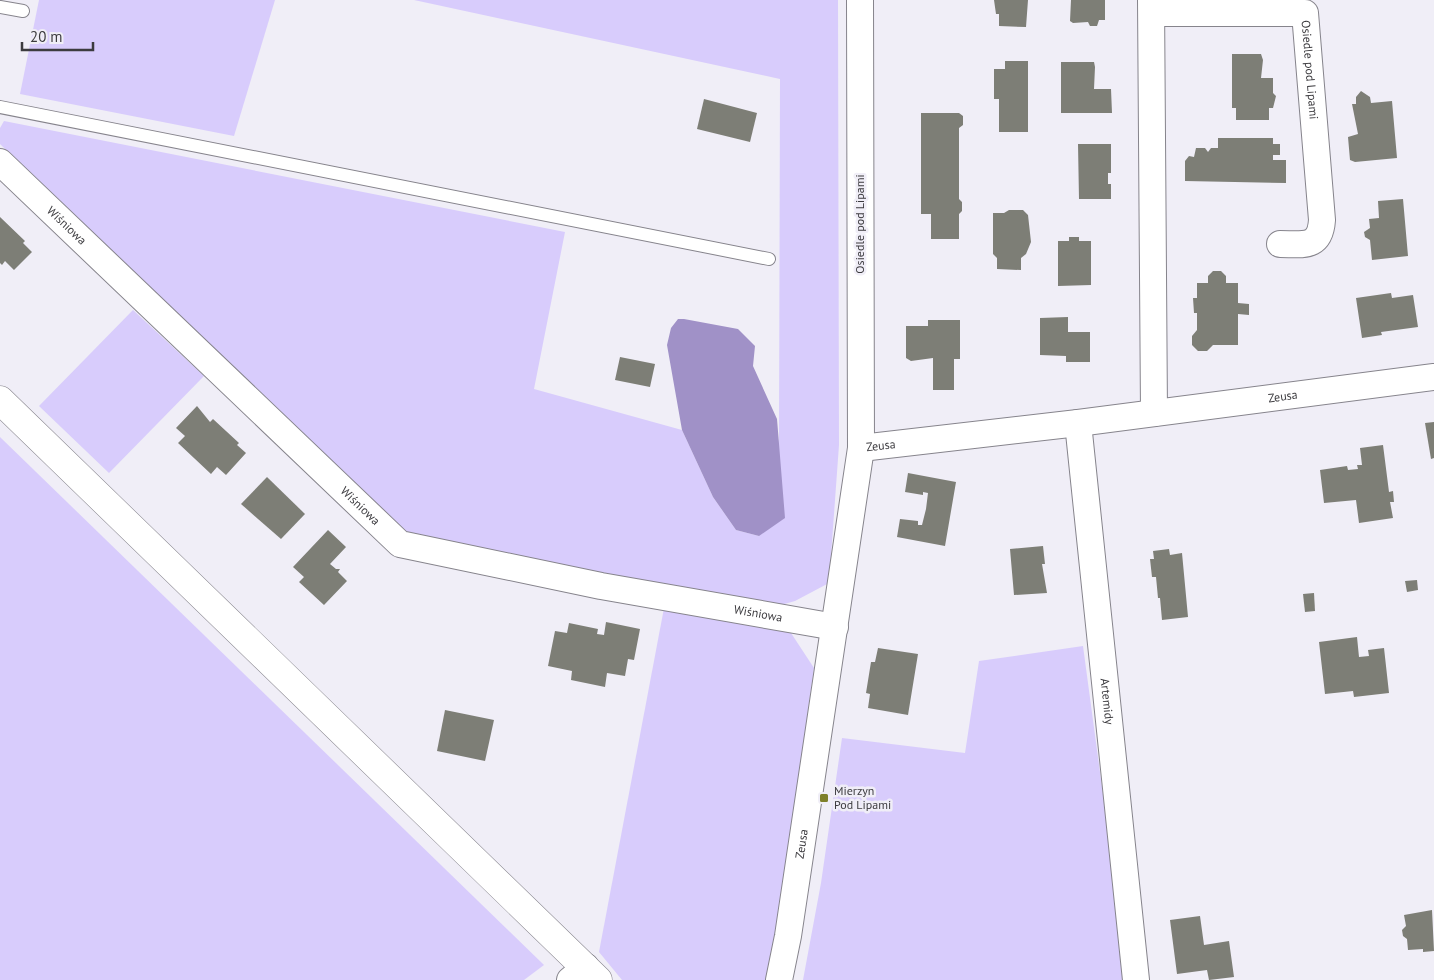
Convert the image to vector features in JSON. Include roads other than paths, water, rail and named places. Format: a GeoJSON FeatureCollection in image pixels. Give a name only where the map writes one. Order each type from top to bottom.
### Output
{"type":"FeatureCollection","features":[{"type":"Feature","properties":{"kind":"street","name":"Osiedle pod Lipami"},"geometry":{"type":"LineString","coordinates":[[860,0],[861,448]]}},
{"type":"Feature","properties":{"kind":"street","name":"Osiedle pod Lipami"},"geometry":{"type":"LineString","coordinates":[[1154,414],[1152,6],[1305,13],[1322,220],[1321,234],[1316,240],[1306,244],[1280,244]]}},
{"type":"Feature","properties":{"kind":"street","name":"Wiśniowa"},"geometry":{"type":"LineString","coordinates":[[0,162],[400,544],[601,586],[835,627]]}},
{"type":"Feature","properties":{"kind":"street","name":"Zeusa"},"geometry":{"type":"LineString","coordinates":[[779,980],[788,936],[861,448],[1154,414],[1434,377]]}},
{"type":"Feature","properties":{"kind":"street"},"geometry":{"type":"LineString","coordinates":[[0,400],[585,976]]}},
{"type":"Feature","properties":{"kind":"street","name":"Artemidy"},"geometry":{"type":"LineString","coordinates":[[1078,423],[1136,980]]}},
{"type":"Feature","properties":{"kind":"lane"},"geometry":{"type":"LineString","coordinates":[[0,7],[23,12]]}},
{"type":"Feature","properties":{"kind":"lane"},"geometry":{"type":"LineString","coordinates":[[0,107],[769,259]]}},
{"type":"Feature","properties":{"kind":"place","name":"Mierzyn Pod Lipami"},"geometry":{"type":"Point","coordinates":[824,798]}}]}
